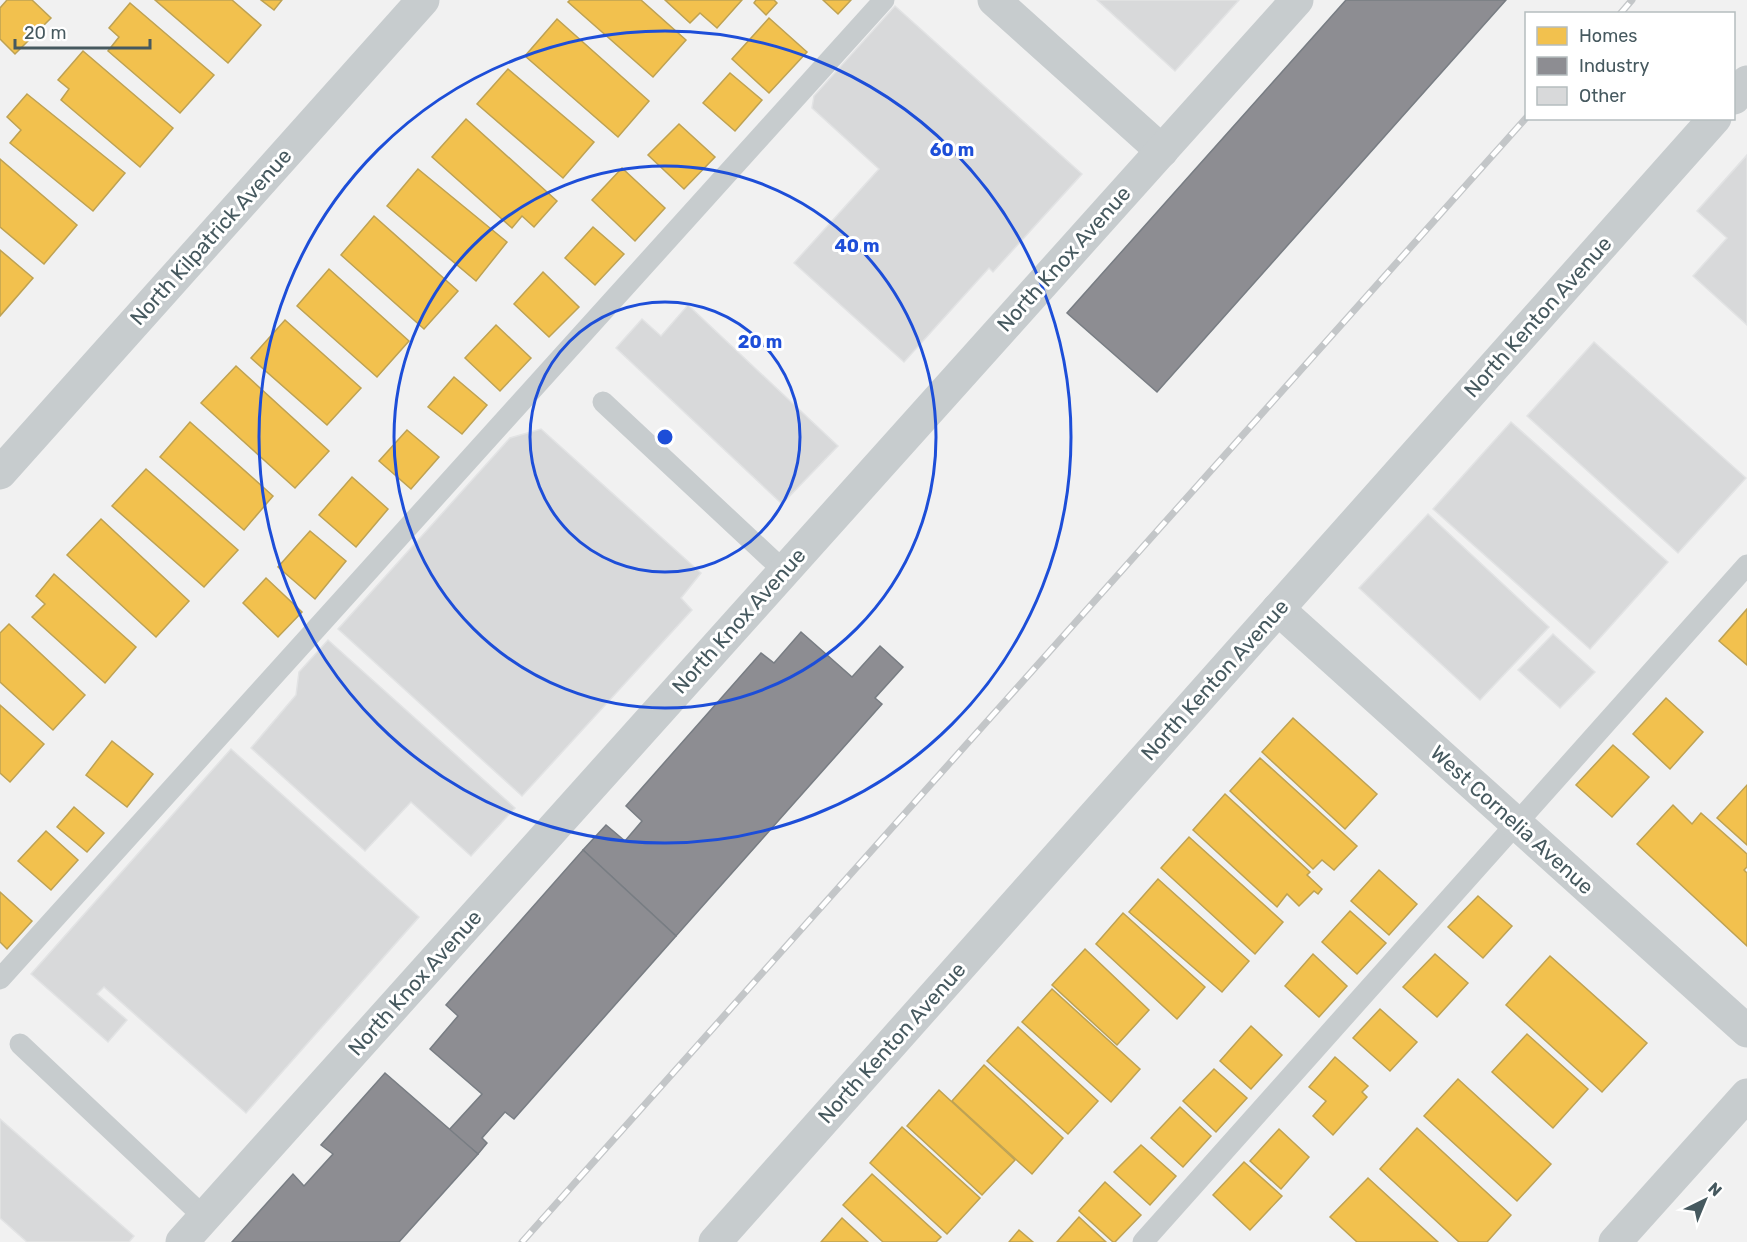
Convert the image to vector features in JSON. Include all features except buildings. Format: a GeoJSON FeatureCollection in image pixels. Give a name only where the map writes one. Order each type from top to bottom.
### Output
{"type":"FeatureCollection","features":[{"type":"Feature","properties":{"kind":"street","name":"North Kilpatrick Avenue"},"geometry":{"type":"LineString","coordinates":[[0,474],[423,0]]}},
{"type":"Feature","properties":{"kind":"street"},"geometry":{"type":"LineString","coordinates":[[994,0],[1162,151]]}},
{"type":"Feature","properties":{"kind":"street","name":"North Knox Avenue"},"geometry":{"type":"LineString","coordinates":[[182,1242],[1297,0]]}},
{"type":"Feature","properties":{"kind":"street"},"geometry":{"type":"LineString","coordinates":[[1735,97],[1747,82]]}},
{"type":"Feature","properties":{"kind":"street","name":"North Kenton Avenue"},"geometry":{"type":"LineString","coordinates":[[715,1242],[1713,120]]}},
{"type":"Feature","properties":{"kind":"street","name":"West Cornelia Avenue"},"geometry":{"type":"LineString","coordinates":[[1278,609],[1747,1031]]}},
{"type":"Feature","properties":{"kind":"street"},"geometry":{"type":"LineString","coordinates":[[1615,1242],[1747,1095]]}},
{"type":"Feature","properties":{"kind":"lane"},"geometry":{"type":"LineString","coordinates":[[0,979],[884,0]]}},
{"type":"Feature","properties":{"kind":"lane"},"geometry":{"type":"LineString","coordinates":[[603,402],[784,571]]}},
{"type":"Feature","properties":{"kind":"lane"},"geometry":{"type":"LineString","coordinates":[[1143,1242],[1747,565]]}},
{"type":"Feature","properties":{"kind":"lane"},"geometry":{"type":"LineString","coordinates":[[20,1044],[204,1217]]}},
{"type":"Feature","properties":{"kind":"railway"},"geometry":{"type":"LineString","coordinates":[[1622,12],[1632,0]]}},
{"type":"Feature","properties":{"kind":"railway"},"geometry":{"type":"LineString","coordinates":[[522,1242],[1525,119]]}}]}
